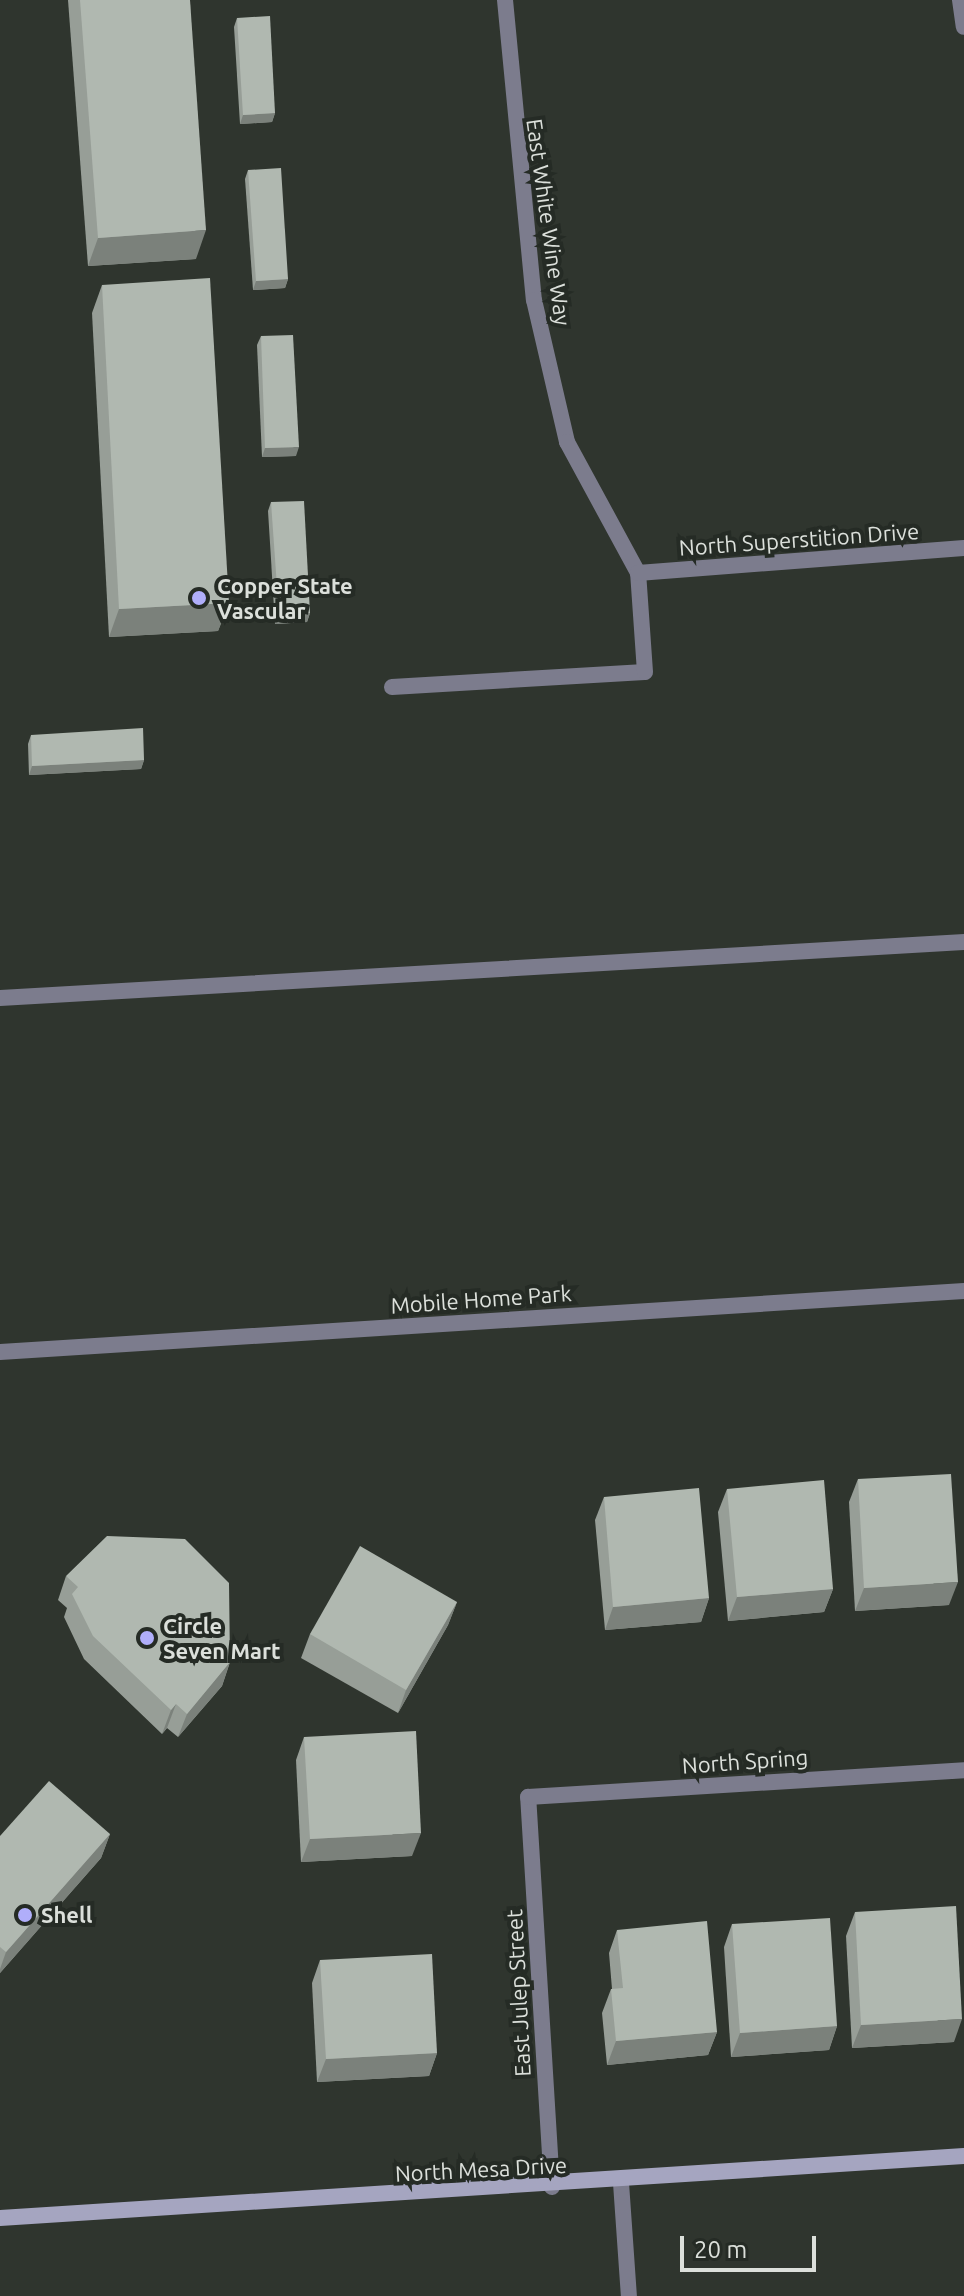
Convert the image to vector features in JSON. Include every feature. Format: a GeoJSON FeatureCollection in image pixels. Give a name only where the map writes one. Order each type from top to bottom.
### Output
{"type":"FeatureCollection","features":[{"type":"Feature","properties":{"kind":"main road","name":"North Mesa Drive"},"geometry":{"type":"LineString","coordinates":[[0,2218],[621,2183],[964,2156]]}},
{"type":"Feature","properties":{"kind":"street","name":"East White Wine Way"},"geometry":{"type":"LineString","coordinates":[[505,0],[541,329],[567,442],[638,573]]}},
{"type":"Feature","properties":{"kind":"street"},"geometry":{"type":"LineString","coordinates":[[960,0],[964,27]]}},
{"type":"Feature","properties":{"kind":"street","name":"North Superstition Drive"},"geometry":{"type":"LineString","coordinates":[[638,573],[964,548]]}},
{"type":"Feature","properties":{"kind":"street"},"geometry":{"type":"LineString","coordinates":[[392,687],[645,672],[638,573]]}},
{"type":"Feature","properties":{"kind":"street"},"geometry":{"type":"LineString","coordinates":[[0,998],[964,942]]}},
{"type":"Feature","properties":{"kind":"street","name":"Mobile Home Park"},"geometry":{"type":"LineString","coordinates":[[0,1352],[964,1291]]}},
{"type":"Feature","properties":{"kind":"street","name":"North Spring"},"geometry":{"type":"LineString","coordinates":[[528,1797],[964,1770]]}},
{"type":"Feature","properties":{"kind":"street","name":"East Julep Street"},"geometry":{"type":"LineString","coordinates":[[528,1797],[552,2187]]}},
{"type":"Feature","properties":{"kind":"street"},"geometry":{"type":"LineString","coordinates":[[964,2156],[964,2167]]}},
{"type":"Feature","properties":{"kind":"street"},"geometry":{"type":"LineString","coordinates":[[621,2183],[629,2296]]}},
{"type":"Feature","properties":{"kind":"building"},"geometry":{"type":"Polygon","coordinates":[[[80,0],[190,0],[206,230],[98,238],[80,0]]]}},
{"type":"Feature","properties":{"kind":"building"},"geometry":{"type":"Polygon","coordinates":[[[270,16],[275,113],[243,115],[237,18],[270,16]]]}},
{"type":"Feature","properties":{"kind":"building"},"geometry":{"type":"Polygon","coordinates":[[[281,168],[288,279],[256,281],[248,170],[281,168]]]}},
{"type":"Feature","properties":{"kind":"building"},"geometry":{"type":"Polygon","coordinates":[[[210,278],[229,603],[119,609],[102,285],[210,278]]]}},
{"type":"Feature","properties":{"kind":"building"},"geometry":{"type":"Polygon","coordinates":[[[293,335],[299,447],[265,448],[261,336],[293,335]]]}},
{"type":"Feature","properties":{"kind":"building"},"geometry":{"type":"Polygon","coordinates":[[[304,501],[310,613],[279,615],[271,502],[304,501]]]}},
{"type":"Feature","properties":{"kind":"building"},"geometry":{"type":"Polygon","coordinates":[[[143,728],[144,760],[32,766],[31,735],[143,728]]]}},
{"type":"Feature","properties":{"kind":"building"},"geometry":{"type":"Polygon","coordinates":[[[951,1474],[958,1582],[864,1588],[858,1479],[951,1474]]]}},
{"type":"Feature","properties":{"kind":"building"},"geometry":{"type":"Polygon","coordinates":[[[824,1480],[833,1589],[737,1597],[727,1489],[824,1480]]]}},
{"type":"Feature","properties":{"kind":"building"},"geometry":{"type":"Polygon","coordinates":[[[699,1488],[709,1598],[613,1607],[604,1497],[699,1488]]]}},
{"type":"Feature","properties":{"kind":"building","name":"Circle Seven Mart"},"geometry":{"type":"Polygon","coordinates":[[[107,1536],[185,1539],[229,1583],[230,1662],[187,1714],[176,1704],[171,1710],[93,1636],[72,1594],[78,1587],[66,1576],[107,1536]]]}},
{"type":"Feature","properties":{"kind":"building"},"geometry":{"type":"Polygon","coordinates":[[[360,1546],[457,1602],[406,1690],[310,1634],[360,1546]]]}},
{"type":"Feature","properties":{"kind":"building"},"geometry":{"type":"Polygon","coordinates":[[[416,1731],[421,1833],[310,1839],[304,1737],[416,1731]]]}},
{"type":"Feature","properties":{"kind":"building","name":"Shell"},"geometry":{"type":"Polygon","coordinates":[[[49,1781],[110,1834],[6,1952],[0,1947],[0,1836],[49,1781]]]}},
{"type":"Feature","properties":{"kind":"building"},"geometry":{"type":"Polygon","coordinates":[[[956,1906],[962,2019],[861,2025],[855,1912],[956,1906]]]}},
{"type":"Feature","properties":{"kind":"building"},"geometry":{"type":"Polygon","coordinates":[[[830,1918],[837,2026],[740,2033],[732,1924],[830,1918]]]}},
{"type":"Feature","properties":{"kind":"building"},"geometry":{"type":"Polygon","coordinates":[[[707,1921],[717,2032],[616,2041],[611,1989],[623,1988],[617,1930],[707,1921]]]}},
{"type":"Feature","properties":{"kind":"building"},"geometry":{"type":"Polygon","coordinates":[[[432,1954],[437,2053],[326,2059],[320,1960],[432,1954]]]}},
{"type":"Feature","properties":{"kind":"place","name":"Copper State Vascular"},"geometry":{"type":"Point","coordinates":[199,598]}},
{"type":"Feature","properties":{"kind":"place","name":"Circle Seven Mart"},"geometry":{"type":"Point","coordinates":[147,1638]}},
{"type":"Feature","properties":{"kind":"place","name":"Shell"},"geometry":{"type":"Point","coordinates":[25,1915]}}]}
